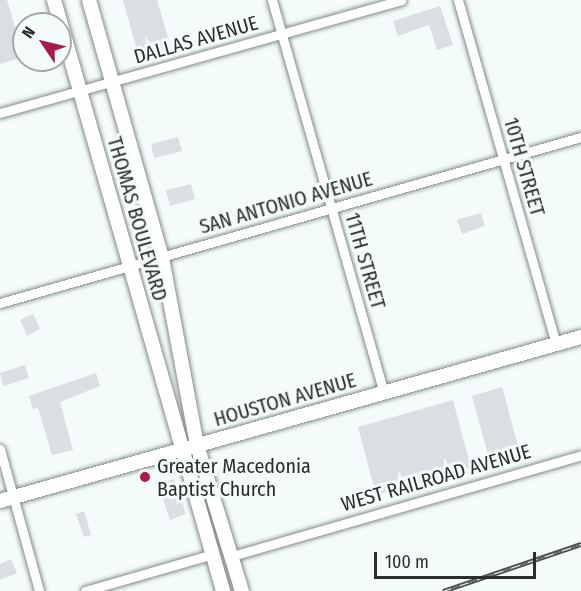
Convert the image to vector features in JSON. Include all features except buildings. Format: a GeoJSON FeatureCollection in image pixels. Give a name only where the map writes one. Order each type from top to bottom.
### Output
{"type":"FeatureCollection","features":[{"type":"Feature","properties":{"kind":"main road","name":"THOMAS BOULEVARD"},"geometry":{"type":"LineString","coordinates":[[54,0],[223,591]]}},
{"type":"Feature","properties":{"kind":"main road","name":"THOMAS BOULEVARD"},"geometry":{"type":"LineString","coordinates":[[89,0],[162,258],[197,446],[242,591]]}},
{"type":"Feature","properties":{"kind":"main road","name":"HOUSTON AVENUE"},"geometry":{"type":"LineString","coordinates":[[7,500],[581,337]]}},
{"type":"Feature","properties":{"kind":"street","name":"11TH STREET"},"geometry":{"type":"LineString","coordinates":[[272,0],[384,393]]}},
{"type":"Feature","properties":{"kind":"street","name":"DALLAS AVENUE"},"geometry":{"type":"LineString","coordinates":[[0,113],[401,0]]}},
{"type":"Feature","properties":{"kind":"street","name":"10TH STREET"},"geometry":{"type":"LineString","coordinates":[[458,0],[556,344]]}},
{"type":"Feature","properties":{"kind":"street","name":"SAN ANTONIO AVENUE"},"geometry":{"type":"LineString","coordinates":[[0,303],[581,136]]}},
{"type":"Feature","properties":{"kind":"street"},"geometry":{"type":"LineString","coordinates":[[0,449],[7,500],[39,591]]}},
{"type":"Feature","properties":{"kind":"street","name":"WEST RAILROAD AVENUE"},"geometry":{"type":"LineString","coordinates":[[232,556],[581,455]]}},
{"type":"Feature","properties":{"kind":"street"},"geometry":{"type":"LineString","coordinates":[[85,591],[213,554]]}},
{"type":"Feature","properties":{"kind":"railway"},"geometry":{"type":"LineString","coordinates":[[443,591],[581,544]]}},
{"type":"Feature","properties":{"kind":"place","name":"Greater Macedonia Baptist Church"},"geometry":{"type":"Point","coordinates":[145,477]}}]}
